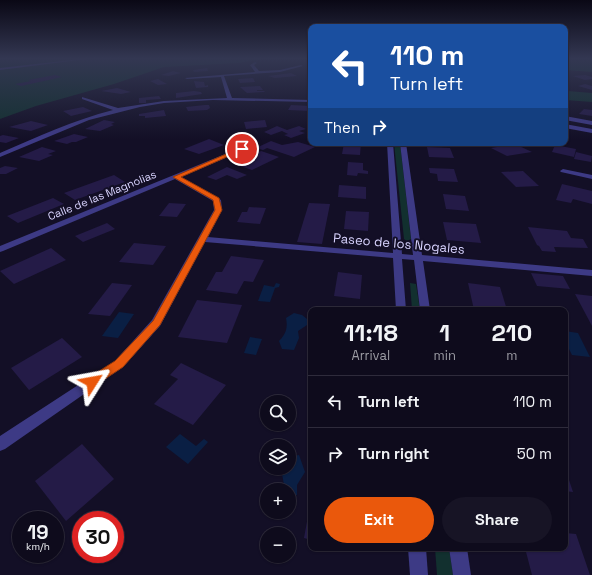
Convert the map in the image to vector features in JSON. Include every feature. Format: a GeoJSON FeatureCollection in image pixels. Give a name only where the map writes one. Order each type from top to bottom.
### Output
{"type":"FeatureCollection","features":[{"type":"Feature","properties":{"kind":"street"},"geometry":{"type":"LineString","coordinates":[[226,86],[230,99]]}},
{"type":"Feature","properties":{"kind":"street"},"geometry":{"type":"LineString","coordinates":[[84,98],[118,110]]}},
{"type":"Feature","properties":{"kind":"street"},"geometry":{"type":"LineString","coordinates":[[0,155],[78,123],[118,110],[180,101],[230,99],[308,101]]}},
{"type":"Feature","properties":{"kind":"street"},"geometry":{"type":"LineString","coordinates":[[568,119],[592,123]]}},
{"type":"Feature","properties":{"kind":"street"},"geometry":{"type":"LineString","coordinates":[[568,127],[592,131]]}},
{"type":"Feature","properties":{"kind":"street","name":"Calle de las Magnolias"},"geometry":{"type":"LineString","coordinates":[[0,249],[242,149],[253,139]]}},
{"type":"Feature","properties":{"kind":"street"},"geometry":{"type":"LineString","coordinates":[[390,146],[401,307]]}},
{"type":"Feature","properties":{"kind":"street"},"geometry":{"type":"LineString","coordinates":[[403,146],[425,307]]}},
{"type":"Feature","properties":{"kind":"street"},"geometry":{"type":"LineString","coordinates":[[563,171],[592,177]]}},
{"type":"Feature","properties":{"kind":"street"},"geometry":{"type":"LineString","coordinates":[[0,444],[119,364],[156,323],[204,239],[218,210],[217,200],[176,177]]}},
{"type":"Feature","properties":{"kind":"street","name":"Paseo de los Nogales"},"geometry":{"type":"LineString","coordinates":[[204,239],[592,273]]}},
{"type":"Feature","properties":{"kind":"street"},"geometry":{"type":"LineString","coordinates":[[417,551],[419,575]]}},
{"type":"Feature","properties":{"kind":"street"},"geometry":{"type":"LineString","coordinates":[[458,551],[462,575]]}},
{"type":"Feature","properties":{"kind":"green space"},"geometry":{"type":"Polygon","coordinates":[[[0,86],[107,86],[36,106],[0,119],[0,86]]]}},
{"type":"Feature","properties":{"kind":"green space"},"geometry":{"type":"Polygon","coordinates":[[[568,91],[592,93],[592,102],[568,100],[568,91]]]}},
{"type":"Feature","properties":{"kind":"green space"},"geometry":{"type":"Polygon","coordinates":[[[394,146],[400,146],[411,239],[407,241],[404,239],[394,146]]]}},
{"type":"Feature","properties":{"kind":"green space"},"geometry":{"type":"Polygon","coordinates":[[[410,283],[416,284],[420,307],[412,307],[410,283]]]}},
{"type":"Feature","properties":{"kind":"green space"},"geometry":{"type":"Polygon","coordinates":[[[435,551],[449,551],[453,575],[437,575],[435,551]]]}},
{"type":"Feature","properties":{"kind":"water"},"geometry":{"type":"Polygon","coordinates":[[[276,283],[280,284],[279,287],[275,288],[270,302],[258,301],[264,285],[274,287],[276,283]]]}},
{"type":"Feature","properties":{"kind":"water"},"geometry":{"type":"Polygon","coordinates":[[[119,312],[134,314],[118,338],[102,336],[119,312]]]}},
{"type":"Feature","properties":{"kind":"water"},"geometry":{"type":"Polygon","coordinates":[[[294,313],[302,315],[307,319],[307,325],[298,331],[299,338],[294,350],[282,349],[279,341],[286,331],[286,318],[294,313]]]}},
{"type":"Feature","properties":{"kind":"water"},"geometry":{"type":"Polygon","coordinates":[[[568,331],[578,333],[590,357],[572,355],[568,347],[568,331]]]}},
{"type":"Feature","properties":{"kind":"water"},"geometry":{"type":"Polygon","coordinates":[[[250,337],[262,339],[256,355],[244,353],[250,337]]]}},
{"type":"Feature","properties":{"kind":"water"},"geometry":{"type":"Polygon","coordinates":[[[180,434],[196,446],[204,439],[208,442],[188,464],[166,447],[180,434]]]}},
{"type":"Feature","properties":{"kind":"water"},"geometry":{"type":"Polygon","coordinates":[[[299,455],[305,472],[297,485],[296,495],[296,483],[284,483],[282,475],[296,475],[296,456],[299,455]]]}},
{"type":"Feature","properties":{"kind":"building"},"geometry":{"type":"Polygon","coordinates":[[[195,86],[208,86],[208,87],[196,88],[195,86]]]}},
{"type":"Feature","properties":{"kind":"building"},"geometry":{"type":"Polygon","coordinates":[[[260,86],[263,90],[257,91],[265,92],[247,93],[240,87],[260,86]]]}},
{"type":"Feature","properties":{"kind":"building"},"geometry":{"type":"Polygon","coordinates":[[[578,86],[591,86],[592,90],[578,86]]]}},
{"type":"Feature","properties":{"kind":"building"},"geometry":{"type":"Polygon","coordinates":[[[117,88],[131,92],[121,94],[101,91],[117,88]]]}},
{"type":"Feature","properties":{"kind":"building"},"geometry":{"type":"Polygon","coordinates":[[[194,91],[201,92],[202,94],[176,98],[176,93],[194,91]]]}},
{"type":"Feature","properties":{"kind":"building"},"geometry":{"type":"Polygon","coordinates":[[[159,96],[161,99],[146,100],[146,103],[139,103],[139,98],[159,96]]]}},
{"type":"Feature","properties":{"kind":"building"},"geometry":{"type":"Polygon","coordinates":[[[209,105],[210,108],[207,110],[188,111],[186,107],[209,105]]]}},
{"type":"Feature","properties":{"kind":"building"},"geometry":{"type":"Polygon","coordinates":[[[291,105],[308,106],[308,111],[288,110],[291,105]]]}},
{"type":"Feature","properties":{"kind":"building"},"geometry":{"type":"Polygon","coordinates":[[[83,107],[92,111],[71,116],[63,111],[83,107]]]}},
{"type":"Feature","properties":{"kind":"building"},"geometry":{"type":"Polygon","coordinates":[[[584,109],[592,110],[592,116],[579,114],[584,109]]]}},
{"type":"Feature","properties":{"kind":"building"},"geometry":{"type":"Polygon","coordinates":[[[164,110],[166,116],[145,118],[145,116],[139,116],[139,114],[164,110]]]}},
{"type":"Feature","properties":{"kind":"building"},"geometry":{"type":"Polygon","coordinates":[[[104,120],[115,122],[111,124],[114,125],[100,131],[85,129],[104,120]]]}},
{"type":"Feature","properties":{"kind":"building"},"geometry":{"type":"Polygon","coordinates":[[[265,120],[267,127],[246,129],[244,122],[265,120]]]}},
{"type":"Feature","properties":{"kind":"building"},"geometry":{"type":"Polygon","coordinates":[[[31,121],[48,125],[31,131],[9,127],[31,121]]]}},
{"type":"Feature","properties":{"kind":"building"},"geometry":{"type":"Polygon","coordinates":[[[277,126],[287,130],[299,126],[306,129],[299,131],[305,133],[291,138],[284,135],[288,134],[282,131],[271,135],[264,132],[277,126]]]}},
{"type":"Feature","properties":{"kind":"building"},"geometry":{"type":"Polygon","coordinates":[[[74,134],[88,137],[67,144],[54,141],[74,134]]]}},
{"type":"Feature","properties":{"kind":"building"},"geometry":{"type":"Polygon","coordinates":[[[3,135],[19,138],[6,143],[0,142],[0,136],[3,135]]]}},
{"type":"Feature","properties":{"kind":"building"},"geometry":{"type":"Polygon","coordinates":[[[209,139],[224,145],[199,154],[184,149],[209,139]]]}},
{"type":"Feature","properties":{"kind":"building"},"geometry":{"type":"Polygon","coordinates":[[[271,141],[282,145],[298,142],[315,147],[294,157],[267,148],[263,150],[256,148],[271,141]]]}},
{"type":"Feature","properties":{"kind":"building"},"geometry":{"type":"Polygon","coordinates":[[[343,146],[361,146],[360,155],[342,154],[343,146]]]}},
{"type":"Feature","properties":{"kind":"building"},"geometry":{"type":"Polygon","coordinates":[[[519,146],[532,152],[507,156],[491,148],[519,146]]]}},
{"type":"Feature","properties":{"kind":"building"},"geometry":{"type":"Polygon","coordinates":[[[555,146],[576,149],[574,157],[552,152],[555,146]]]}},
{"type":"Feature","properties":{"kind":"building"},"geometry":{"type":"Polygon","coordinates":[[[42,147],[56,151],[48,154],[53,155],[39,161],[19,157],[42,147]]]}},
{"type":"Feature","properties":{"kind":"building"},"geometry":{"type":"Polygon","coordinates":[[[427,147],[450,148],[454,158],[429,157],[427,147]]]}},
{"type":"Feature","properties":{"kind":"building"},"geometry":{"type":"Polygon","coordinates":[[[261,151],[279,157],[252,170],[234,164],[261,151]]]}},
{"type":"Feature","properties":{"kind":"building"},"geometry":{"type":"Polygon","coordinates":[[[576,152],[592,156],[591,162],[574,159],[576,152]]]}},
{"type":"Feature","properties":{"kind":"building"},"geometry":{"type":"Polygon","coordinates":[[[348,162],[363,163],[363,170],[368,171],[368,174],[358,173],[357,176],[347,175],[348,162]]]}},
{"type":"Feature","properties":{"kind":"building"},"geometry":{"type":"Polygon","coordinates":[[[5,166],[18,168],[6,174],[0,174],[0,168],[5,166]]]}},
{"type":"Feature","properties":{"kind":"building"},"geometry":{"type":"Polygon","coordinates":[[[227,167],[247,175],[237,179],[227,175],[216,180],[207,177],[227,167]]]}},
{"type":"Feature","properties":{"kind":"building"},"geometry":{"type":"Polygon","coordinates":[[[429,168],[454,169],[458,182],[438,181],[437,174],[430,173],[429,168]]]}},
{"type":"Feature","properties":{"kind":"building"},"geometry":{"type":"Polygon","coordinates":[[[523,171],[539,186],[516,187],[501,172],[523,171]]]}},
{"type":"Feature","properties":{"kind":"building"},"geometry":{"type":"Polygon","coordinates":[[[114,175],[125,182],[75,200],[64,193],[114,175]]]}},
{"type":"Feature","properties":{"kind":"building"},"geometry":{"type":"Polygon","coordinates":[[[562,184],[592,191],[592,204],[573,199],[571,203],[556,200],[562,184]]]}},
{"type":"Feature","properties":{"kind":"building"},"geometry":{"type":"Polygon","coordinates":[[[339,185],[366,187],[366,199],[338,197],[339,185]]]}},
{"type":"Feature","properties":{"kind":"building"},"geometry":{"type":"Polygon","coordinates":[[[443,194],[465,196],[469,211],[446,209],[443,194]]]}},
{"type":"Feature","properties":{"kind":"building"},"geometry":{"type":"Polygon","coordinates":[[[53,198],[64,204],[18,223],[7,216],[53,198]]]}},
{"type":"Feature","properties":{"kind":"building"},"geometry":{"type":"Polygon","coordinates":[[[169,203],[186,204],[177,217],[159,216],[169,203]]]}},
{"type":"Feature","properties":{"kind":"building"},"geometry":{"type":"Polygon","coordinates":[[[309,203],[330,204],[322,244],[297,242],[309,203]]]}},
{"type":"Feature","properties":{"kind":"building"},"geometry":{"type":"Polygon","coordinates":[[[249,207],[266,208],[260,224],[237,222],[242,212],[247,212],[249,207]]]}},
{"type":"Feature","properties":{"kind":"building"},"geometry":{"type":"Polygon","coordinates":[[[346,211],[369,212],[368,231],[344,229],[346,211]]]}},
{"type":"Feature","properties":{"kind":"building"},"geometry":{"type":"Polygon","coordinates":[[[443,222],[476,224],[481,243],[447,240],[443,222]]]}},
{"type":"Feature","properties":{"kind":"building"},"geometry":{"type":"Polygon","coordinates":[[[107,223],[115,229],[83,242],[75,236],[107,223]]]}},
{"type":"Feature","properties":{"kind":"building"},"geometry":{"type":"Polygon","coordinates":[[[528,227],[567,231],[571,238],[583,239],[588,248],[554,247],[556,252],[542,251],[537,245],[528,227]]]}},
{"type":"Feature","properties":{"kind":"building"},"geometry":{"type":"Polygon","coordinates":[[[134,243],[166,246],[153,265],[119,262],[134,243]]]}},
{"type":"Feature","properties":{"kind":"building"},"geometry":{"type":"Polygon","coordinates":[[[51,248],[66,260],[14,284],[0,271],[51,248]]]}},
{"type":"Feature","properties":{"kind":"building"},"geometry":{"type":"Polygon","coordinates":[[[231,256],[264,260],[253,282],[244,281],[237,294],[206,290],[216,272],[222,272],[231,256]]]}},
{"type":"Feature","properties":{"kind":"building"},"geometry":{"type":"Polygon","coordinates":[[[338,272],[362,275],[360,299],[334,296],[338,272]]]}},
{"type":"Feature","properties":{"kind":"building"},"geometry":{"type":"Polygon","coordinates":[[[531,273],[563,276],[570,289],[537,286],[531,273]]]}},
{"type":"Feature","properties":{"kind":"building"},"geometry":{"type":"Polygon","coordinates":[[[112,283],[132,285],[110,316],[88,314],[112,283]]]}},
{"type":"Feature","properties":{"kind":"building"},"geometry":{"type":"Polygon","coordinates":[[[468,283],[500,287],[506,307],[473,307],[468,283]]]}},
{"type":"Feature","properties":{"kind":"building"},"geometry":{"type":"Polygon","coordinates":[[[575,294],[592,296],[592,326],[575,294]]]}},
{"type":"Feature","properties":{"kind":"building"},"geometry":{"type":"Polygon","coordinates":[[[197,300],[242,305],[227,343],[178,337],[197,300]]]}},
{"type":"Feature","properties":{"kind":"building"},"geometry":{"type":"Polygon","coordinates":[[[62,338],[82,357],[29,390],[11,368],[62,338]]]}},
{"type":"Feature","properties":{"kind":"building"},"geometry":{"type":"Polygon","coordinates":[[[181,363],[226,385],[193,425],[154,404],[178,379],[170,375],[181,363]]]}},
{"type":"Feature","properties":{"kind":"building"},"geometry":{"type":"Polygon","coordinates":[[[82,444],[114,479],[77,511],[72,511],[72,516],[66,521],[64,518],[64,511],[58,511],[35,481],[82,444]]]}},
{"type":"Feature","properties":{"kind":"building"},"geometry":{"type":"Polygon","coordinates":[[[568,477],[573,492],[568,491],[568,477]]]}},
{"type":"Feature","properties":{"kind":"building"},"geometry":{"type":"Polygon","coordinates":[[[308,516],[308,539],[304,538],[308,516]]]}},
{"type":"Feature","properties":{"kind":"building"},"geometry":{"type":"Polygon","coordinates":[[[568,533],[576,534],[590,575],[532,575],[526,551],[568,551],[568,533]]]}},
{"type":"Feature","properties":{"kind":"route"},"geometry":{"type":"LineString","coordinates":[[92,382],[119,364],[156,323],[204,239],[218,210],[217,200],[176,177],[242,149]]}}]}
